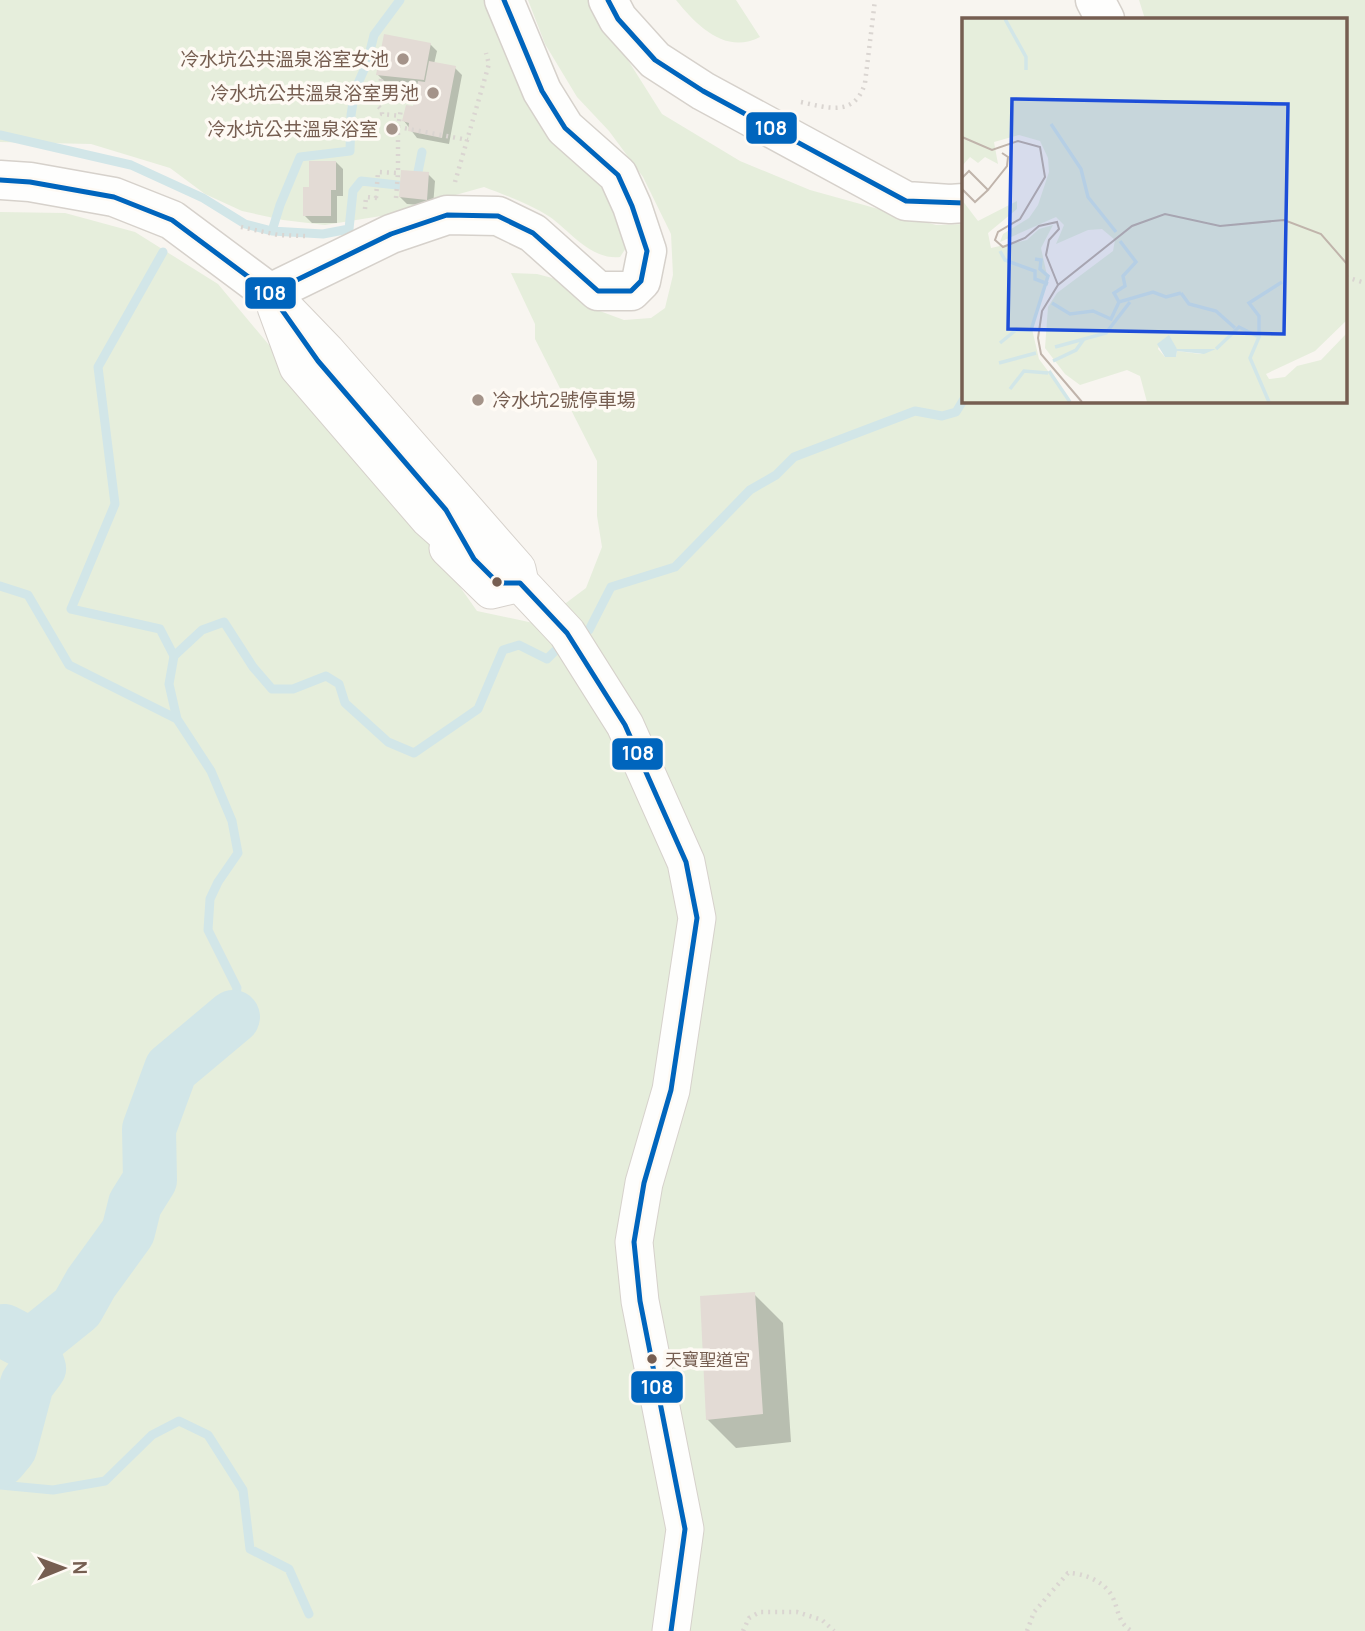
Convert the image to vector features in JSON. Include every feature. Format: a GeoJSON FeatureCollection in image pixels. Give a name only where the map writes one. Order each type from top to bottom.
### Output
{"type":"FeatureCollection","features":[{"type":"Feature","properties":{"kind":"street"},"geometry":{"type":"LineString","coordinates":[[271,293],[391,234],[447,215],[498,216],[533,233],[598,291],[631,291],[641,281],[647,251],[618,175],[565,128],[542,91],[504,0]]}},
{"type":"Feature","properties":{"kind":"street"},"geometry":{"type":"LineString","coordinates":[[608,0],[618,19],[655,61],[714,97],[906,201],[962,203]]}},
{"type":"Feature","properties":{"kind":"street"},"geometry":{"type":"LineString","coordinates":[[1095,0],[1104,18]]}},
{"type":"Feature","properties":{"kind":"street"},"geometry":{"type":"LineString","coordinates":[[0,180],[30,182],[114,197],[172,220],[271,293],[335,361],[517,569],[520,583],[567,633],[625,725],[687,862],[697,918],[671,1090],[644,1184],[635,1242],[640,1301],[685,1529],[671,1631]]}},
{"type":"Feature","properties":{"kind":"street"},"geometry":{"type":"LineString","coordinates":[[271,293],[298,367],[429,519],[498,583],[520,583]]}},
{"type":"Feature","properties":{"kind":"street"},"geometry":{"type":"LineString","coordinates":[[271,293],[318,361],[446,510],[474,559]]}},
{"type":"Feature","properties":{"kind":"street"},"geometry":{"type":"LineString","coordinates":[[429,519],[436,534],[457,559],[491,590],[520,583]]}},
{"type":"Feature","properties":{"kind":"path"},"geometry":{"type":"LineString","coordinates":[[799,102],[831,108],[848,106],[861,96],[875,0]]}},
{"type":"Feature","properties":{"kind":"path"},"geometry":{"type":"LineString","coordinates":[[452,191],[489,64],[486,52]]}},
{"type":"Feature","properties":{"kind":"path"},"geometry":{"type":"LineString","coordinates":[[381,79],[378,106],[382,114],[400,116]]}},
{"type":"Feature","properties":{"kind":"path"},"geometry":{"type":"LineString","coordinates":[[397,192],[398,127],[401,110]]}},
{"type":"Feature","properties":{"kind":"path"},"geometry":{"type":"LineString","coordinates":[[398,127],[468,141]]}},
{"type":"Feature","properties":{"kind":"path"},"geometry":{"type":"LineString","coordinates":[[376,198],[378,172],[398,173]]}},
{"type":"Feature","properties":{"kind":"path"},"geometry":{"type":"LineString","coordinates":[[239,227],[278,235],[313,236]]}},
{"type":"Feature","properties":{"kind":"path"},"geometry":{"type":"LineString","coordinates":[[1348,278],[1365,283]]}},
{"type":"Feature","properties":{"kind":"path"},"geometry":{"type":"LineString","coordinates":[[1027,1631],[1034,1612],[1068,1573],[1080,1573],[1106,1587],[1113,1597],[1120,1620],[1132,1631]]}},
{"type":"Feature","properties":{"kind":"path"},"geometry":{"type":"LineString","coordinates":[[743,1631],[749,1618],[760,1612],[796,1612],[822,1620],[834,1631]]}},
{"type":"Feature","properties":{"kind":"green space"},"geometry":{"type":"Polygon","coordinates":[[[0,0],[493,0],[615,211],[626,248],[620,257],[600,254],[582,244],[542,212],[484,187],[381,216],[325,225],[242,211],[205,194],[170,168],[91,144],[0,142],[0,0]]]}},
{"type":"Feature","properties":{"kind":"green space"},"geometry":{"type":"Polygon","coordinates":[[[528,0],[590,0],[662,114],[740,161],[810,190],[936,225],[962,224],[962,402],[1348,402],[1348,18],[1145,18],[1139,0],[1365,0],[1365,1631],[0,1631],[0,212],[65,213],[135,232],[218,284],[429,543],[477,611],[538,624],[586,588],[602,547],[597,516],[597,461],[535,339],[535,324],[511,273],[537,274],[556,279],[597,310],[624,320],[651,318],[665,308],[673,275],[671,234],[643,177],[609,131],[577,97],[545,44],[528,0]]]}},
{"type":"Feature","properties":{"kind":"green space"},"geometry":{"type":"Polygon","coordinates":[[[676,0],[736,0],[760,37],[747,42],[724,40],[703,28],[676,0]]]}},
{"type":"Feature","properties":{"kind":"building","name":"冷水坑公共溫泉浴室女池"},"geometry":{"type":"Polygon","coordinates":[[[384,34],[431,43],[424,80],[376,75],[384,34]]]}},
{"type":"Feature","properties":{"kind":"building","name":"冷水坑公共溫泉浴室男池"},"geometry":{"type":"Polygon","coordinates":[[[429,61],[456,66],[442,138],[408,131],[409,123],[402,121],[406,105],[413,106],[418,81],[425,82],[429,61]]]}},
{"type":"Feature","properties":{"kind":"building"},"geometry":{"type":"Polygon","coordinates":[[[309,161],[336,161],[336,190],[331,190],[331,216],[303,216],[303,187],[309,187],[309,161]]]}},
{"type":"Feature","properties":{"kind":"building"},"geometry":{"type":"Polygon","coordinates":[[[401,170],[429,172],[427,200],[399,197],[401,170]]]}},
{"type":"Feature","properties":{"kind":"building","name":"天寶聖道宮"},"geometry":{"type":"Polygon","coordinates":[[[755,1292],[763,1414],[706,1420],[700,1296],[755,1292]]]}},
{"type":"Feature","properties":{"kind":"waterway"},"geometry":{"type":"LineString","coordinates":[[272,231],[300,157],[350,151],[355,90],[367,63],[374,35],[400,0]]}},
{"type":"Feature","properties":{"kind":"waterway"},"geometry":{"type":"LineString","coordinates":[[0,135],[131,165],[203,198],[245,224],[272,231],[323,234],[349,229],[353,191],[361,181],[415,187],[422,152]]}},
{"type":"Feature","properties":{"kind":"waterway"},"geometry":{"type":"LineString","coordinates":[[163,252],[98,367],[115,504],[71,609],[160,629],[174,656]]}},
{"type":"Feature","properties":{"kind":"waterway"},"geometry":{"type":"LineString","coordinates":[[589,630],[611,587],[675,567],[750,490],[776,475],[794,457],[915,411],[942,416],[956,412],[962,402]]}},
{"type":"Feature","properties":{"kind":"waterway"},"geometry":{"type":"LineString","coordinates":[[0,586],[28,595],[69,665],[177,719]]}},
{"type":"Feature","properties":{"kind":"waterway"},"geometry":{"type":"LineString","coordinates":[[233,1017],[237,988],[208,930],[210,899],[238,853],[232,821],[211,771],[177,719],[169,684],[174,656],[202,630],[224,622],[253,667],[272,689],[293,689],[326,676],[339,684],[345,703],[388,742],[414,753],[478,709],[503,650],[519,645],[547,659],[555,651]]}},
{"type":"Feature","properties":{"kind":"waterway"},"geometry":{"type":"LineString","coordinates":[[31,1345],[77,1308],[91,1283],[128,1232],[135,1204],[150,1180],[149,1129],[171,1069],[233,1017]]}},
{"type":"Feature","properties":{"kind":"waterway"},"geometry":{"type":"LineString","coordinates":[[0,1460],[10,1448],[27,1384],[39,1368],[31,1345],[4,1331]]}},
{"type":"Feature","properties":{"kind":"waterway"},"geometry":{"type":"LineString","coordinates":[[0,1485],[53,1490],[105,1481],[152,1435],[179,1421],[208,1435],[243,1490],[250,1549],[289,1569],[309,1614]]}},
{"type":"Feature","properties":{"kind":"transit line","name":"108"},"geometry":{"type":"LineString","coordinates":[[270,293],[391,234],[447,215],[498,216],[533,233],[598,291],[631,291],[641,281],[647,251],[618,175],[565,128],[542,91],[504,0]]}},
{"type":"Feature","properties":{"kind":"transit line","name":"108"},"geometry":{"type":"LineString","coordinates":[[608,0],[618,19],[655,60],[703,91],[906,201],[962,203]]}},
{"type":"Feature","properties":{"kind":"transit line","name":"108"},"geometry":{"type":"LineString","coordinates":[[0,180],[30,182],[114,197],[172,220],[270,293],[318,361],[446,510],[474,559],[498,583],[520,583],[567,633],[625,725],[686,862],[697,918],[671,1090],[644,1183],[634,1242],[640,1301],[685,1529],[671,1631]]}},
{"type":"Feature","properties":{"kind":"place","name":"冷水坑公共溫泉浴室女池"},"geometry":{"type":"Point","coordinates":[403,59]}},
{"type":"Feature","properties":{"kind":"place","name":"冷水坑公共溫泉浴室男池"},"geometry":{"type":"Point","coordinates":[433,93]}},
{"type":"Feature","properties":{"kind":"place","name":"冷水坑公共溫泉浴室"},"geometry":{"type":"Point","coordinates":[392,129]}},
{"type":"Feature","properties":{"kind":"place","name":"冷水坑2號停車場"},"geometry":{"type":"Point","coordinates":[478,400]}},
{"type":"Feature","properties":{"kind":"place","name":"天寶聖道宮"},"geometry":{"type":"Point","coordinates":[652,1359]}}]}
